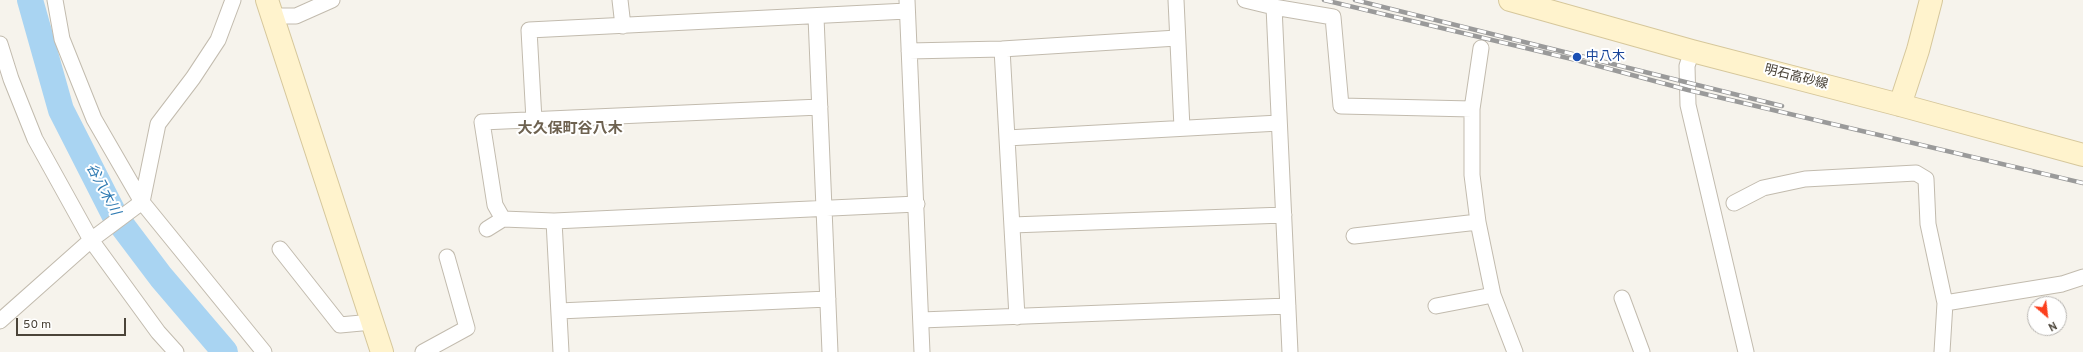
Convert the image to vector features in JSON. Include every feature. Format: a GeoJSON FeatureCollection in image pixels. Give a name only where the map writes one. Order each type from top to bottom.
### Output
{"type":"FeatureCollection","features":[{"type":"Feature","properties":{"kind":"main road","name":"明石高砂線"},"geometry":{"type":"LineString","coordinates":[[1510,0],[1692,51],[1900,105],[2083,155]]}},
{"type":"Feature","properties":{"kind":"main road"},"geometry":{"type":"LineString","coordinates":[[1900,105],[1918,50],[1931,0]]}},
{"type":"Feature","properties":{"kind":"main road"},"geometry":{"type":"LineString","coordinates":[[269,8],[382,352]]}},
{"type":"Feature","properties":{"kind":"street"},"geometry":{"type":"LineString","coordinates":[[55,0],[62,40],[94,119],[142,202],[264,352]]}},
{"type":"Feature","properties":{"kind":"street"},"geometry":{"type":"LineString","coordinates":[[0,321],[90,240],[142,202],[158,124],[193,78],[218,40],[232,0]]}},
{"type":"Feature","properties":{"kind":"street"},"geometry":{"type":"LineString","coordinates":[[269,8],[296,16],[332,0]]}},
{"type":"Feature","properties":{"kind":"street"},"geometry":{"type":"LineString","coordinates":[[620,0],[623,26]]}},
{"type":"Feature","properties":{"kind":"street"},"geometry":{"type":"LineString","coordinates":[[1176,0],[1182,128]]}},
{"type":"Feature","properties":{"kind":"street"},"geometry":{"type":"LineString","coordinates":[[1245,0],[1274,7],[1333,17],[1341,106],[1472,109]]}},
{"type":"Feature","properties":{"kind":"street"},"geometry":{"type":"LineString","coordinates":[[534,120],[529,30],[816,17],[907,6],[917,204],[922,352]]}},
{"type":"Feature","properties":{"kind":"street"},"geometry":{"type":"LineString","coordinates":[[1274,7],[1290,352]]}},
{"type":"Feature","properties":{"kind":"street"},"geometry":{"type":"LineString","coordinates":[[816,17],[830,352]]}},
{"type":"Feature","properties":{"kind":"street"},"geometry":{"type":"LineString","coordinates":[[909,51],[1002,49],[1177,38]]}},
{"type":"Feature","properties":{"kind":"street"},"geometry":{"type":"LineString","coordinates":[[0,44],[11,79],[35,139],[90,240],[158,332],[176,352]]}},
{"type":"Feature","properties":{"kind":"street"},"geometry":{"type":"LineString","coordinates":[[1481,48],[1472,109],[1472,175],[1478,222],[1493,295],[1515,352]]}},
{"type":"Feature","properties":{"kind":"street"},"geometry":{"type":"LineString","coordinates":[[1002,49],[1017,316]]}},
{"type":"Feature","properties":{"kind":"street"},"geometry":{"type":"LineString","coordinates":[[1692,51],[1687,66],[1688,105],[1746,352]]}},
{"type":"Feature","properties":{"kind":"street"},"geometry":{"type":"LineString","coordinates":[[503,220],[495,204],[482,122],[820,107]]}},
{"type":"Feature","properties":{"kind":"street"},"geometry":{"type":"LineString","coordinates":[[1007,138],[1279,123]]}},
{"type":"Feature","properties":{"kind":"street"},"geometry":{"type":"LineString","coordinates":[[1734,203],[1763,188],[1805,179],[1916,173],[1926,179],[1928,224],[1945,303],[1942,352]]}},
{"type":"Feature","properties":{"kind":"street"},"geometry":{"type":"LineString","coordinates":[[487,228],[503,220],[554,221],[824,207],[917,204]]}},
{"type":"Feature","properties":{"kind":"street"},"geometry":{"type":"LineString","coordinates":[[1012,225],[1284,215]]}},
{"type":"Feature","properties":{"kind":"street"},"geometry":{"type":"LineString","coordinates":[[554,221],[561,352]]}},
{"type":"Feature","properties":{"kind":"street"},"geometry":{"type":"LineString","coordinates":[[1354,236],[1478,222]]}},
{"type":"Feature","properties":{"kind":"street"},"geometry":{"type":"LineString","coordinates":[[280,249],[340,325],[372,322]]}},
{"type":"Feature","properties":{"kind":"street"},"geometry":{"type":"LineString","coordinates":[[423,352],[448,346],[467,328],[447,256]]}},
{"type":"Feature","properties":{"kind":"street"},"geometry":{"type":"LineString","coordinates":[[1945,303],[2062,284],[2083,277]]}},
{"type":"Feature","properties":{"kind":"street"},"geometry":{"type":"LineString","coordinates":[[1436,306],[1493,295]]}},
{"type":"Feature","properties":{"kind":"street"},"geometry":{"type":"LineString","coordinates":[[1622,298],[1642,352]]}},
{"type":"Feature","properties":{"kind":"street"},"geometry":{"type":"LineString","coordinates":[[559,311],[828,299]]}},
{"type":"Feature","properties":{"kind":"street"},"geometry":{"type":"LineString","coordinates":[[921,320],[1288,306]]}},
{"type":"Feature","properties":{"kind":"waterway","name":"谷八木川"},"geometry":{"type":"LineString","coordinates":[[30,0],[61,110],[115,216],[161,277],[225,352]]}},
{"type":"Feature","properties":{"kind":"railway"},"geometry":{"type":"LineString","coordinates":[[1324,0],[1576,60],[1688,90],[2083,183]]}},
{"type":"Feature","properties":{"kind":"railway"},"geometry":{"type":"LineString","coordinates":[[1355,0],[1782,106]]}},
{"type":"Feature","properties":{"kind":"place","name":"中八木"},"geometry":{"type":"Point","coordinates":[1577,57]}},
{"type":"Feature","properties":{"kind":"district","name":"大久保町谷八木"},"geometry":{"type":"Point","coordinates":[570,130]}}]}
